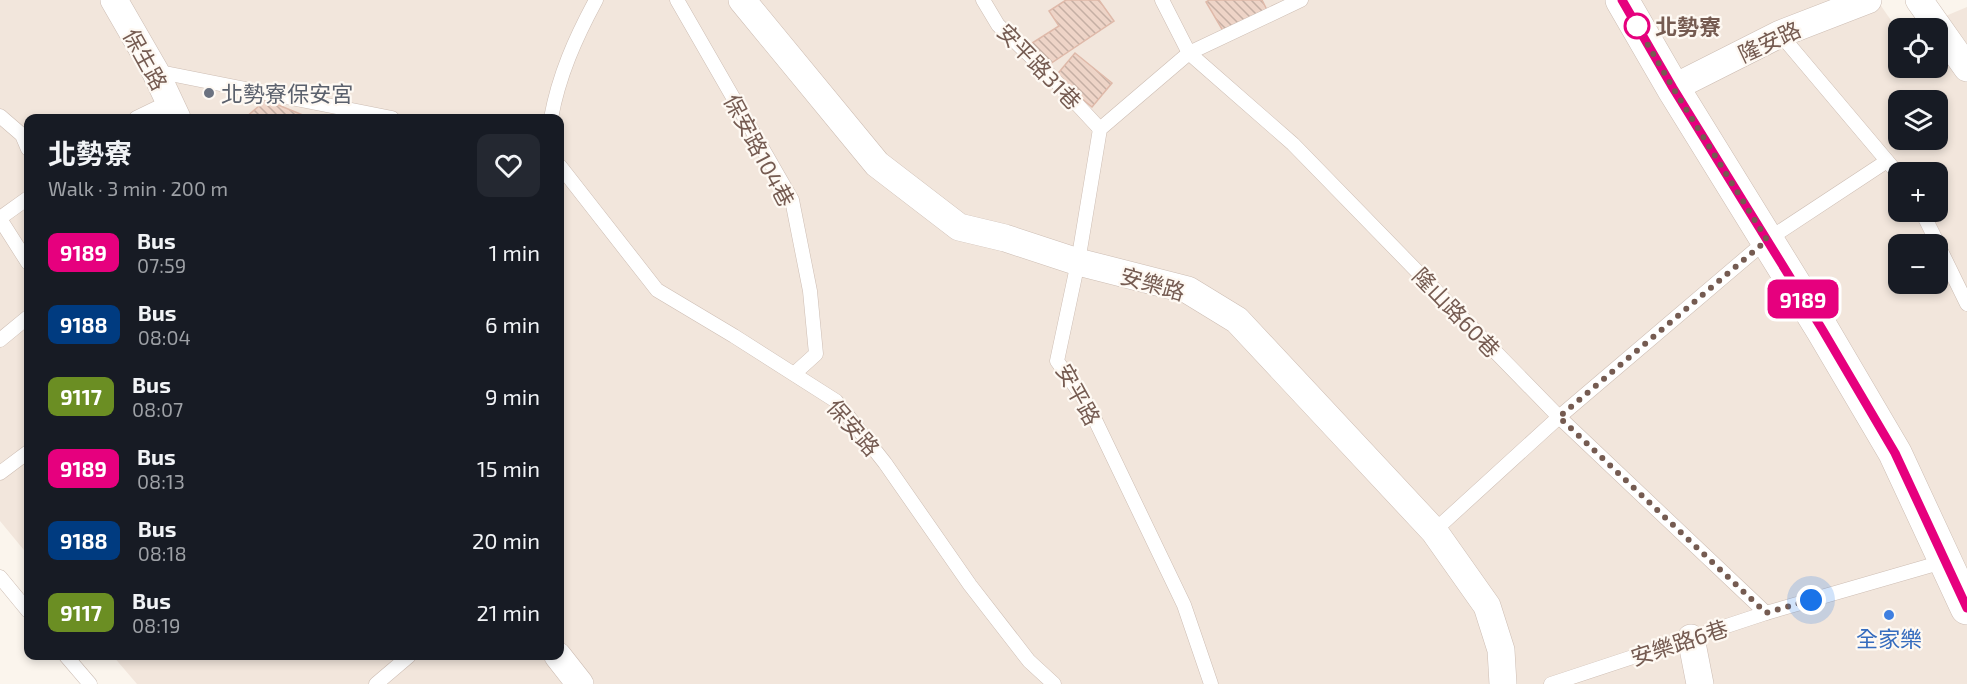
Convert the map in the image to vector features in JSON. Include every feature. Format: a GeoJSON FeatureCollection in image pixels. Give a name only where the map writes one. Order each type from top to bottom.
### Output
{"type":"FeatureCollection","features":[{"type":"Feature","properties":{"kind":"street","name":"保生路"},"geometry":{"type":"LineString","coordinates":[[114,0],[155,71],[173,110]]}},
{"type":"Feature","properties":{"kind":"street","name":"安樂路"},"geometry":{"type":"LineString","coordinates":[[742,0],[877,164],[959,227],[1005,238],[1078,262],[1188,290],[1237,320],[1434,531],[1487,606],[1501,650],[1503,684]]}},
{"type":"Feature","properties":{"kind":"street"},"geometry":{"type":"LineString","coordinates":[[1622,0],[1895,453],[1967,608]]}},
{"type":"Feature","properties":{"kind":"street","name":"隆安路"},"geometry":{"type":"LineString","coordinates":[[1673,88],[1780,34],[1868,0]]}},
{"type":"Feature","properties":{"kind":"street"},"geometry":{"type":"LineString","coordinates":[[1919,0],[1967,68]]}},
{"type":"Feature","properties":{"kind":"street"},"geometry":{"type":"LineString","coordinates":[[1691,638],[1700,684]]}},
{"type":"Feature","properties":{"kind":"street"},"geometry":{"type":"LineString","coordinates":[[561,660],[580,684]]}},
{"type":"Feature","properties":{"kind":"lane"},"geometry":{"type":"LineString","coordinates":[[552,114],[557,87],[580,29],[596,0]]}},
{"type":"Feature","properties":{"kind":"lane","name":"保安路104巷"},"geometry":{"type":"LineString","coordinates":[[677,0],[792,200],[810,291],[816,354],[795,374]]}},
{"type":"Feature","properties":{"kind":"lane","name":"安平路31巷"},"geometry":{"type":"LineString","coordinates":[[983,0],[998,25],[1050,75],[1100,129]]}},
{"type":"Feature","properties":{"kind":"lane","name":"隆山路60巷"},"geometry":{"type":"LineString","coordinates":[[1162,0],[1189,52],[1293,144],[1559,417],[1766,613]]}},
{"type":"Feature","properties":{"kind":"lane"},"geometry":{"type":"LineString","coordinates":[[1100,129],[1189,52],[1301,0]]}},
{"type":"Feature","properties":{"kind":"lane"},"geometry":{"type":"LineString","coordinates":[[1434,531],[1559,417],[1767,240],[1887,161],[1780,34]]}},
{"type":"Feature","properties":{"kind":"lane"},"geometry":{"type":"LineString","coordinates":[[155,71],[372,114]]}},
{"type":"Feature","properties":{"kind":"lane"},"geometry":{"type":"LineString","coordinates":[[154,114],[173,110]]}},
{"type":"Feature","properties":{"kind":"lane"},"geometry":{"type":"LineString","coordinates":[[0,116],[22,135],[24,140]]}},
{"type":"Feature","properties":{"kind":"lane","name":"安平路"},"geometry":{"type":"LineString","coordinates":[[1100,129],[1078,262],[1058,361],[1087,403],[1179,594],[1211,684]]}},
{"type":"Feature","properties":{"kind":"lane","name":"保安路"},"geometry":{"type":"LineString","coordinates":[[564,171],[657,290],[836,401],[885,463],[970,585],[1029,661],[1054,684]]}},
{"type":"Feature","properties":{"kind":"lane"},"geometry":{"type":"LineString","coordinates":[[24,201],[0,219],[24,257]]}},
{"type":"Feature","properties":{"kind":"lane"},"geometry":{"type":"LineString","coordinates":[[1948,265],[1967,304]]}},
{"type":"Feature","properties":{"kind":"lane"},"geometry":{"type":"LineString","coordinates":[[0,340],[24,320]]}},
{"type":"Feature","properties":{"kind":"lane"},"geometry":{"type":"LineString","coordinates":[[0,473],[24,455]]}},
{"type":"Feature","properties":{"kind":"lane","name":"安樂路6巷"},"geometry":{"type":"LineString","coordinates":[[1551,684],[1766,613],[1946,561]]}},
{"type":"Feature","properties":{"kind":"lane"},"geometry":{"type":"LineString","coordinates":[[0,577],[24,606]]}},
{"type":"Feature","properties":{"kind":"lane"},"geometry":{"type":"LineString","coordinates":[[69,660],[90,684]]}},
{"type":"Feature","properties":{"kind":"lane"},"geometry":{"type":"LineString","coordinates":[[376,684],[404,660]]}},
{"type":"Feature","properties":{"kind":"shaded area"},"geometry":{"type":"Polygon","coordinates":[[[0,0],[1877,0],[1889,18],[1888,78],[1948,78],[1948,18],[1941,18],[1967,7],[1967,684],[137,684],[116,660],[564,660],[564,114],[24,114],[24,550],[0,521],[0,0]]]}},
{"type":"Feature","properties":{"kind":"building"},"geometry":{"type":"Polygon","coordinates":[[[1066,0],[1099,0],[1114,21],[1044,68],[1029,45],[1059,26],[1049,11],[1066,0]]]}},
{"type":"Feature","properties":{"kind":"building"},"geometry":{"type":"Polygon","coordinates":[[[1209,0],[1262,0],[1268,12],[1226,36],[1206,2],[1209,0]]]}},
{"type":"Feature","properties":{"kind":"building"},"geometry":{"type":"Polygon","coordinates":[[[1075,53],[1112,83],[1092,107],[1055,77],[1075,53]]]}},
{"type":"Feature","properties":{"kind":"building"},"geometry":{"type":"Polygon","coordinates":[[[266,100],[300,114],[250,114],[266,100]]]}},
{"type":"Feature","properties":{"kind":"bus line","name":"9189"},"geometry":{"type":"LineString","coordinates":[[1622,0],[1895,453],[1967,608]]}},
{"type":"Feature","properties":{"kind":"place","name":"北勢寮"},"geometry":{"type":"Point","coordinates":[1637,26]}},
{"type":"Feature","properties":{"kind":"place","name":"北勢寮保安宮"},"geometry":{"type":"Point","coordinates":[209,93]}},
{"type":"Feature","properties":{"kind":"place","name":"全家樂"},"geometry":{"type":"Point","coordinates":[1889,615]}},
{"type":"Feature","properties":{"kind":"route"},"geometry":{"type":"LineString","coordinates":[[1637,26],[1767,240],[1559,417],[1766,613],[1811,600]]}}]}
